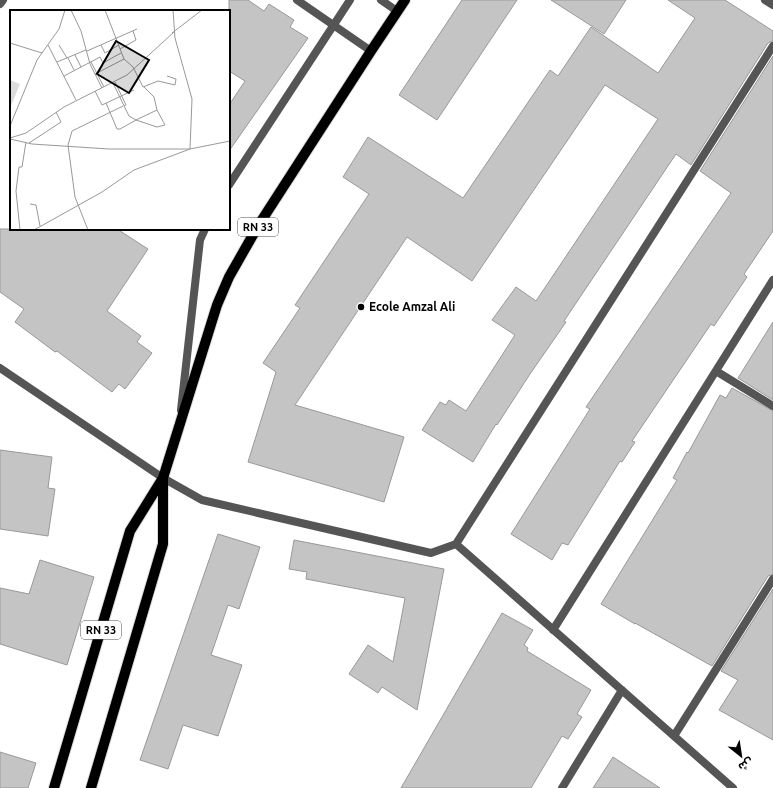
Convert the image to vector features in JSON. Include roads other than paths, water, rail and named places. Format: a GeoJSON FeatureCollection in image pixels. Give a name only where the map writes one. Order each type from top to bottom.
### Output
{"type":"FeatureCollection","features":[{"type":"Feature","properties":{"kind":"main road","name":"RN 33"},"geometry":{"type":"LineString","coordinates":[[54,788],[130,531],[163,478],[217,305],[229,277],[258,226],[405,0]]}},
{"type":"Feature","properties":{"kind":"main road","name":"RN 33"},"geometry":{"type":"LineString","coordinates":[[90,788],[163,544],[163,478]]}},
{"type":"Feature","properties":{"kind":"street"},"geometry":{"type":"LineString","coordinates":[[0,4],[3,0]]}},
{"type":"Feature","properties":{"kind":"street"},"geometry":{"type":"LineString","coordinates":[[297,0],[371,51]]}},
{"type":"Feature","properties":{"kind":"street"},"geometry":{"type":"LineString","coordinates":[[230,183],[350,0]]}},
{"type":"Feature","properties":{"kind":"street"},"geometry":{"type":"LineString","coordinates":[[381,0],[397,11]]}},
{"type":"Feature","properties":{"kind":"street"},"geometry":{"type":"LineString","coordinates":[[765,0],[773,5]]}},
{"type":"Feature","properties":{"kind":"street"},"geometry":{"type":"LineString","coordinates":[[0,368],[163,478],[202,500],[431,553],[456,544],[773,46]]}},
{"type":"Feature","properties":{"kind":"street"},"geometry":{"type":"LineString","coordinates":[[179,425],[200,240],[205,230]]}},
{"type":"Feature","properties":{"kind":"street"},"geometry":{"type":"LineString","coordinates":[[554,630],[773,280]]}},
{"type":"Feature","properties":{"kind":"street"},"geometry":{"type":"LineString","coordinates":[[716,371],[773,406]]}},
{"type":"Feature","properties":{"kind":"street"},"geometry":{"type":"LineString","coordinates":[[456,544],[733,788]]}},
{"type":"Feature","properties":{"kind":"street"},"geometry":{"type":"LineString","coordinates":[[674,736],[773,579]]}},
{"type":"Feature","properties":{"kind":"street"},"geometry":{"type":"LineString","coordinates":[[562,788],[622,690]]}},
{"type":"Feature","properties":{"kind":"place","name":"Ecole Amzal Ali"},"geometry":{"type":"Point","coordinates":[361,307]}}]}
